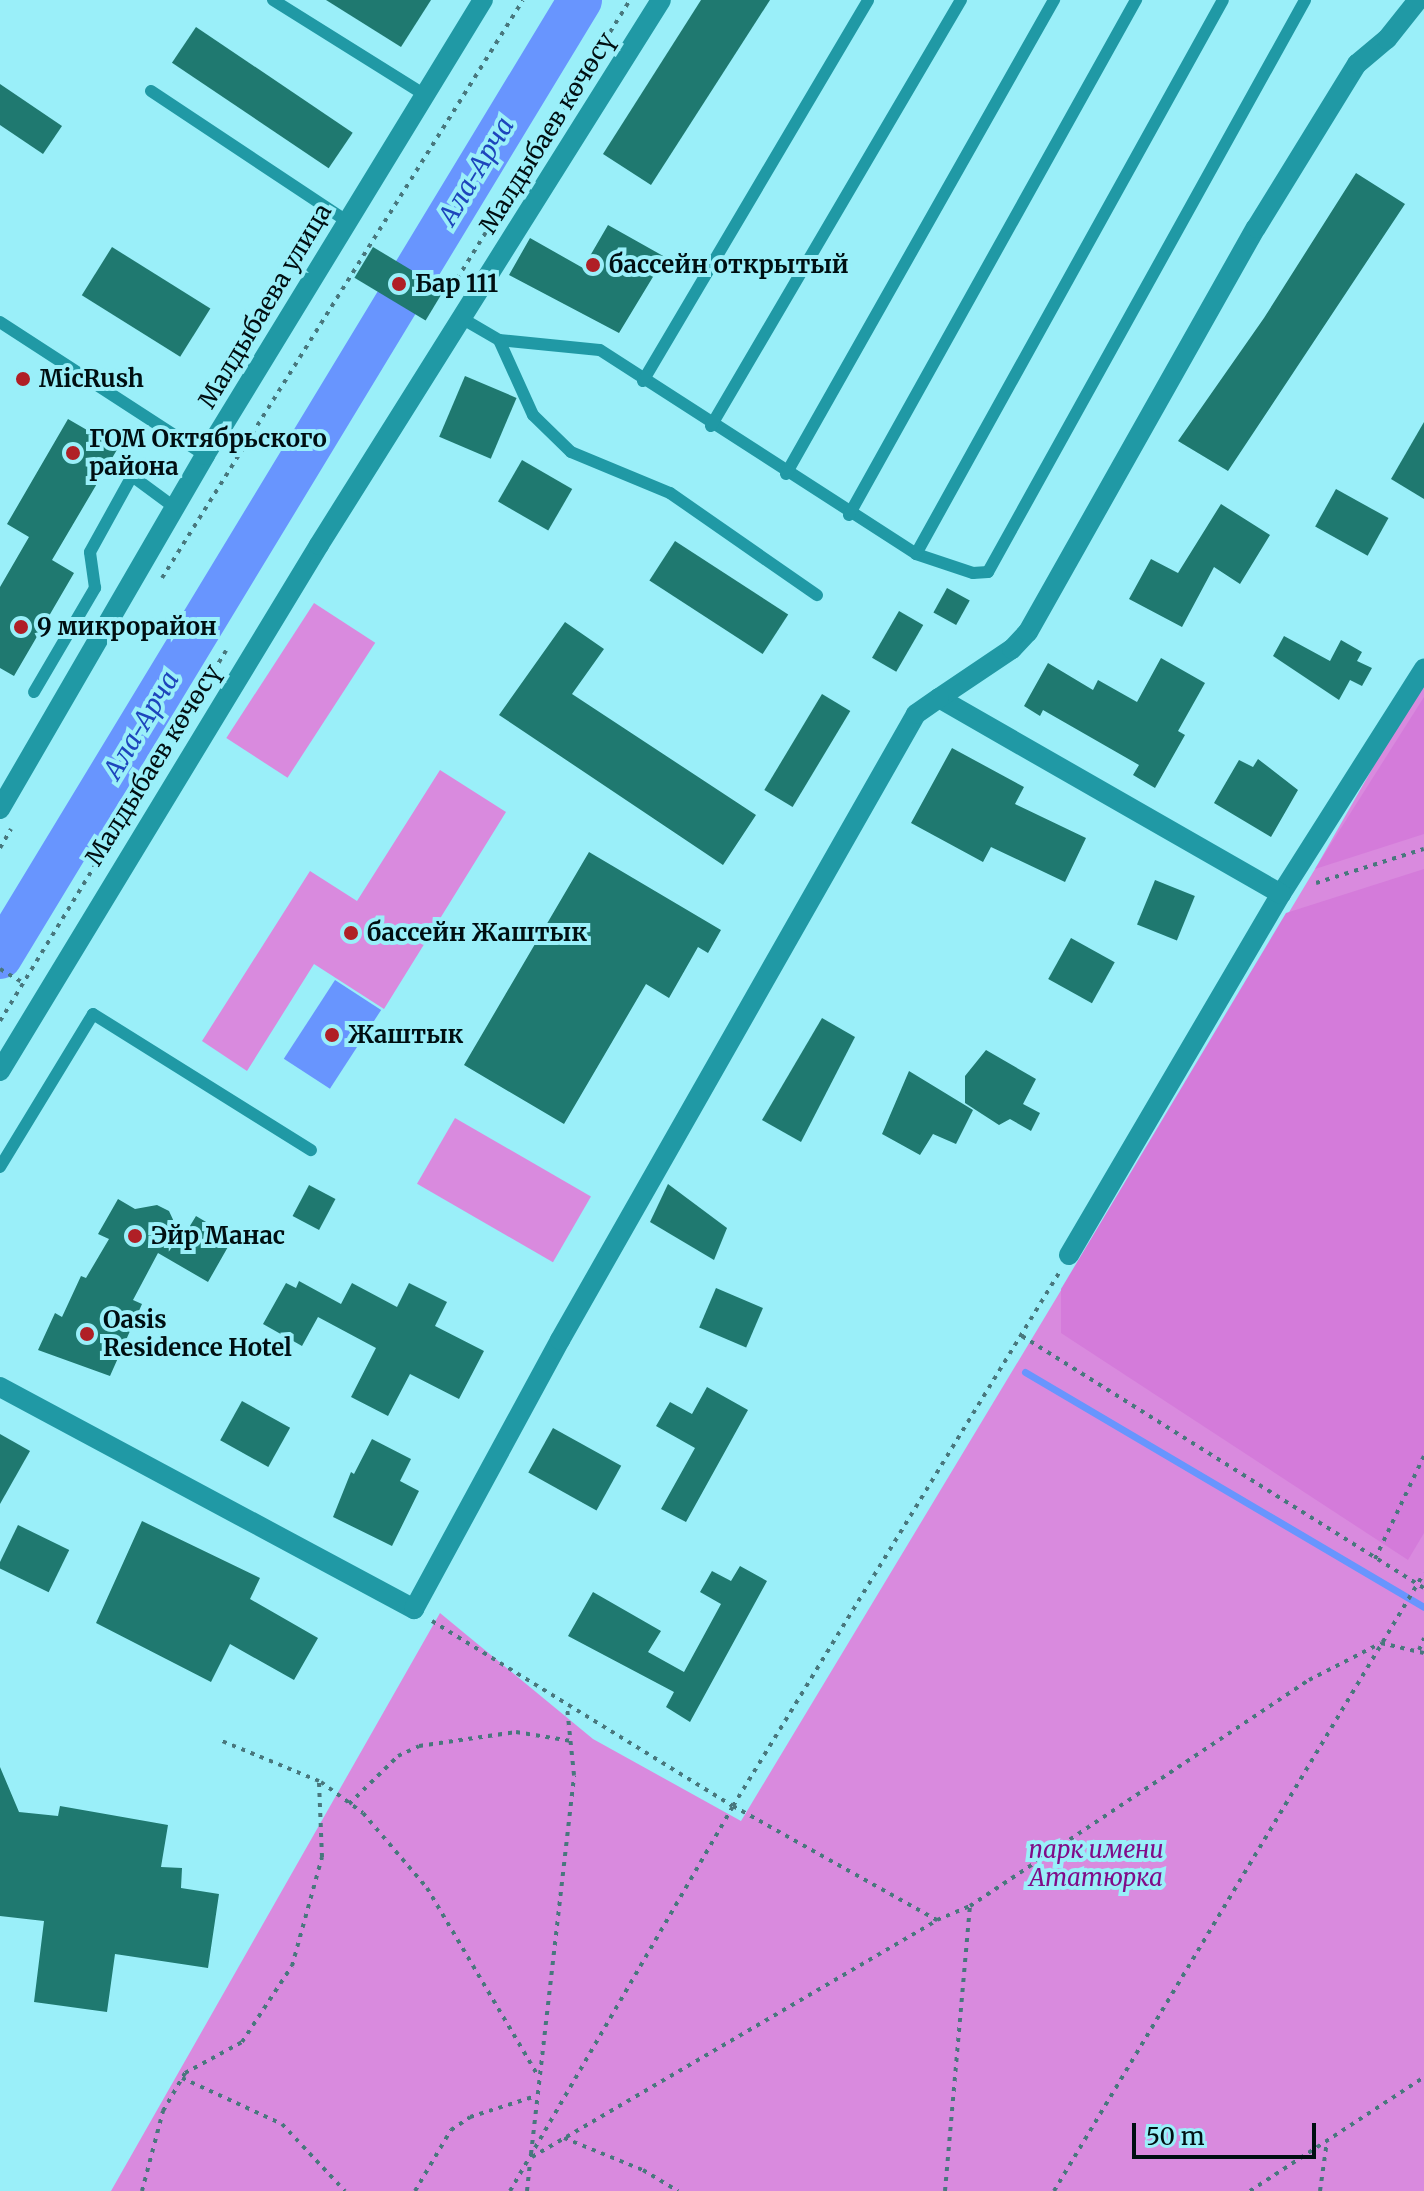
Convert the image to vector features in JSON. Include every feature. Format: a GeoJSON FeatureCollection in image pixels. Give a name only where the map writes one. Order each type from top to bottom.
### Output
{"type":"FeatureCollection","features":[{"type":"Feature","properties":{"kind":"street","name":"Малдыбаева улица"},"geometry":{"type":"LineString","coordinates":[[6,805],[174,507],[483,0]]}},
{"type":"Feature","properties":{"kind":"street","name":"Малдыбаев көчөсү"},"geometry":{"type":"LineString","coordinates":[[0,1071],[319,545],[661,0]]}},
{"type":"Feature","properties":{"kind":"street"},"geometry":{"type":"LineString","coordinates":[[0,1387],[414,1609],[560,1340],[916,714],[1012,649],[1028,632],[1256,228],[1357,64],[1387,39],[1418,0]]}},
{"type":"Feature","properties":{"kind":"street"},"geometry":{"type":"LineString","coordinates":[[1069,1255],[1281,894],[1424,669]]}},
{"type":"Feature","properties":{"kind":"street"},"geometry":{"type":"LineString","coordinates":[[939,698],[1281,894]]}},
{"type":"Feature","properties":{"kind":"lane"},"geometry":{"type":"LineString","coordinates":[[273,0],[425,95]]}},
{"type":"Feature","properties":{"kind":"lane"},"geometry":{"type":"LineString","coordinates":[[643,381],[868,0]]}},
{"type":"Feature","properties":{"kind":"lane"},"geometry":{"type":"LineString","coordinates":[[711,426],[961,0]]}},
{"type":"Feature","properties":{"kind":"lane"},"geometry":{"type":"LineString","coordinates":[[786,474],[1054,0]]}},
{"type":"Feature","properties":{"kind":"lane"},"geometry":{"type":"LineString","coordinates":[[849,515],[1136,0]]}},
{"type":"Feature","properties":{"kind":"lane"},"geometry":{"type":"LineString","coordinates":[[916,554],[1223,0]]}},
{"type":"Feature","properties":{"kind":"lane"},"geometry":{"type":"LineString","coordinates":[[463,319],[499,340],[600,350],[711,426],[849,515],[916,554],[973,573],[988,572],[1305,0]]}},
{"type":"Feature","properties":{"kind":"lane"},"geometry":{"type":"LineString","coordinates":[[151,91],[347,221]]}},
{"type":"Feature","properties":{"kind":"lane"},"geometry":{"type":"LineString","coordinates":[[0,322],[205,455]]}},
{"type":"Feature","properties":{"kind":"lane"},"geometry":{"type":"LineString","coordinates":[[499,340],[533,415],[571,452],[670,493],[817,595]]}},
{"type":"Feature","properties":{"kind":"lane"},"geometry":{"type":"LineString","coordinates":[[34,692],[95,588],[90,552],[132,476],[174,507]]}},
{"type":"Feature","properties":{"kind":"lane"},"geometry":{"type":"LineString","coordinates":[[0,1167],[93,1014],[311,1150]]}},
{"type":"Feature","properties":{"kind":"path"},"geometry":{"type":"LineString","coordinates":[[158,585],[523,0]]}},
{"type":"Feature","properties":{"kind":"path"},"geometry":{"type":"LineString","coordinates":[[0,848],[6,805]]}},
{"type":"Feature","properties":{"kind":"path"},"geometry":{"type":"LineString","coordinates":[[1281,894],[1424,849]]}},
{"type":"Feature","properties":{"kind":"path"},"geometry":{"type":"LineString","coordinates":[[0,969],[23,983]]}},
{"type":"Feature","properties":{"kind":"path"},"geometry":{"type":"LineString","coordinates":[[510,2191],[733,1806],[1069,1255]]}},
{"type":"Feature","properties":{"kind":"path"},"geometry":{"type":"LineString","coordinates":[[1022,1336],[1424,1588]]}},
{"type":"Feature","properties":{"kind":"path"},"geometry":{"type":"LineString","coordinates":[[1375,1559],[1424,1456]]}},
{"type":"Feature","properties":{"kind":"path"},"geometry":{"type":"LineString","coordinates":[[1054,2191],[1424,1573]]}},
{"type":"Feature","properties":{"kind":"path"},"geometry":{"type":"LineString","coordinates":[[414,1609],[567,1707],[733,1806],[937,1920]]}},
{"type":"Feature","properties":{"kind":"path"},"geometry":{"type":"LineString","coordinates":[[530,2158],[937,1920],[970,1906],[1309,1680],[1381,1643],[1422,1652],[1424,1638]]}},
{"type":"Feature","properties":{"kind":"path"},"geometry":{"type":"LineString","coordinates":[[527,2191],[574,1775],[573,1741],[567,1707]]}},
{"type":"Feature","properties":{"kind":"path"},"geometry":{"type":"LineString","coordinates":[[349,1804],[398,1756],[419,1746],[516,1732],[573,1741]]}},
{"type":"Feature","properties":{"kind":"path"},"geometry":{"type":"LineString","coordinates":[[222,1741],[319,1781],[391,1841],[427,1888],[538,2076]]}},
{"type":"Feature","properties":{"kind":"path"},"geometry":{"type":"LineString","coordinates":[[142,2191],[163,2111],[181,2078],[242,2042],[292,1966],[322,1857],[319,1781]]}},
{"type":"Feature","properties":{"kind":"path"},"geometry":{"type":"LineString","coordinates":[[945,2191],[970,1906]]}},
{"type":"Feature","properties":{"kind":"path"},"geometry":{"type":"LineString","coordinates":[[1250,2191],[1424,2077]]}},
{"type":"Feature","properties":{"kind":"path"},"geometry":{"type":"LineString","coordinates":[[181,2078],[282,2124],[345,2191]]}},
{"type":"Feature","properties":{"kind":"path"},"geometry":{"type":"LineString","coordinates":[[415,2191],[451,2130],[470,2117],[536,2096]]}},
{"type":"Feature","properties":{"kind":"path"},"geometry":{"type":"LineString","coordinates":[[564,2138],[643,2170],[678,2191]]}},
{"type":"Feature","properties":{"kind":"path"},"geometry":{"type":"LineString","coordinates":[[1320,2191],[1327,2141]]}},
{"type":"Feature","properties":{"kind":"green space"},"geometry":{"type":"Polygon","coordinates":[[[314,603],[375,643],[288,778],[226,738],[314,603]]]}},
{"type":"Feature","properties":{"kind":"green space","name":"парк имени Ататюрка"},"geometry":{"type":"Polygon","coordinates":[[[1424,678],[1424,2191],[111,2191],[440,1613],[593,1739],[741,1821],[1315,869],[1424,678]]]}},
{"type":"Feature","properties":{"kind":"green space","name":"бассейн Жаштык"},"geometry":{"type":"Polygon","coordinates":[[[440,770],[506,812],[384,1009],[314,964],[247,1071],[202,1041],[310,871],[357,901],[440,770]]]}},
{"type":"Feature","properties":{"kind":"green space"},"geometry":{"type":"Polygon","coordinates":[[[455,1118],[591,1196],[553,1262],[417,1184],[455,1118]]]}},
{"type":"Feature","properties":{"kind":"shaded area"},"geometry":{"type":"Polygon","coordinates":[[[1424,697],[1424,834],[1315,869],[1424,697]]]}},
{"type":"Feature","properties":{"kind":"shaded area"},"geometry":{"type":"Polygon","coordinates":[[[1424,869],[1424,1533],[1408,1560],[1061,1333],[1061,1289],[1286,913],[1424,869]]]}},
{"type":"Feature","properties":{"kind":"water","name":"Жаштык"},"geometry":{"type":"Polygon","coordinates":[[[335,980],[381,1010],[330,1089],[284,1059],[335,980]]]}},
{"type":"Feature","properties":{"kind":"building"},"geometry":{"type":"Polygon","coordinates":[[[326,0],[431,0],[401,47],[326,0]]]}},
{"type":"Feature","properties":{"kind":"building"},"geometry":{"type":"Polygon","coordinates":[[[701,0],[770,0],[651,185],[603,154],[701,0]]]}},
{"type":"Feature","properties":{"kind":"building"},"geometry":{"type":"Polygon","coordinates":[[[196,27],[353,133],[329,168],[172,63],[196,27]]]}},
{"type":"Feature","properties":{"kind":"building"},"geometry":{"type":"Polygon","coordinates":[[[0,84],[62,126],[43,154],[0,125],[0,84]]]}},
{"type":"Feature","properties":{"kind":"building"},"geometry":{"type":"Polygon","coordinates":[[[1356,173],[1405,204],[1228,471],[1178,441],[1264,318],[1356,173]]]}},
{"type":"Feature","properties":{"kind":"building"},"geometry":{"type":"Polygon","coordinates":[[[608,225],[665,257],[619,333],[509,275],[530,238],[583,268],[608,225]]]}},
{"type":"Feature","properties":{"kind":"building"},"geometry":{"type":"Polygon","coordinates":[[[112,247],[210,308],[180,357],[82,295],[112,247]]]}},
{"type":"Feature","properties":{"kind":"building","name":"Бар 111"},"geometry":{"type":"Polygon","coordinates":[[[373,247],[444,290],[426,321],[354,278],[373,247]]]}},
{"type":"Feature","properties":{"kind":"building"},"geometry":{"type":"Polygon","coordinates":[[[465,376],[517,398],[491,459],[439,437],[465,376]]]}},
{"type":"Feature","properties":{"kind":"building"},"geometry":{"type":"Polygon","coordinates":[[[68,419],[118,448],[52,560],[74,573],[14,676],[0,668],[0,587],[29,537],[7,524],[68,419]]]}},
{"type":"Feature","properties":{"kind":"building"},"geometry":{"type":"Polygon","coordinates":[[[1424,422],[1424,499],[1391,479],[1424,422]]]}},
{"type":"Feature","properties":{"kind":"building"},"geometry":{"type":"Polygon","coordinates":[[[522,460],[572,489],[548,531],[498,502],[522,460]]]}},
{"type":"Feature","properties":{"kind":"building"},"geometry":{"type":"Polygon","coordinates":[[[1336,489],[1388,518],[1368,556],[1315,527],[1336,489]]]}},
{"type":"Feature","properties":{"kind":"building"},"geometry":{"type":"Polygon","coordinates":[[[1221,504],[1270,535],[1240,584],[1214,567],[1182,627],[1129,599],[1151,559],[1178,573],[1221,504]]]}},
{"type":"Feature","properties":{"kind":"building"},"geometry":{"type":"Polygon","coordinates":[[[675,541],[788,615],[763,654],[649,580],[675,541]]]}},
{"type":"Feature","properties":{"kind":"building"},"geometry":{"type":"Polygon","coordinates":[[[947,588],[970,601],[956,625],[933,612],[947,588]]]}},
{"type":"Feature","properties":{"kind":"building"},"geometry":{"type":"Polygon","coordinates":[[[899,611],[923,625],[896,672],[872,658],[899,611]]]}},
{"type":"Feature","properties":{"kind":"building"},"geometry":{"type":"Polygon","coordinates":[[[565,622],[604,649],[572,694],[756,815],[723,865],[499,715],[565,622]]]}},
{"type":"Feature","properties":{"kind":"building"},"geometry":{"type":"Polygon","coordinates":[[[1284,636],[1330,661],[1341,640],[1362,652],[1357,661],[1372,668],[1362,686],[1350,680],[1339,700],[1273,656],[1284,636]]]}},
{"type":"Feature","properties":{"kind":"building"},"geometry":{"type":"Polygon","coordinates":[[[1161,658],[1205,683],[1178,731],[1185,735],[1155,788],[1133,775],[1139,765],[1043,710],[1040,716],[1024,706],[1048,663],[1093,690],[1098,680],[1137,702],[1161,658]]]}},
{"type":"Feature","properties":{"kind":"building"},"geometry":{"type":"Polygon","coordinates":[[[822,694],[850,711],[793,807],[764,790],[822,694]]]}},
{"type":"Feature","properties":{"kind":"building"},"geometry":{"type":"Polygon","coordinates":[[[952,748],[1024,787],[1015,804],[1086,838],[1065,882],[991,847],[983,862],[911,823],[952,748]]]}},
{"type":"Feature","properties":{"kind":"building"},"geometry":{"type":"Polygon","coordinates":[[[1258,759],[1298,790],[1271,837],[1214,803],[1239,760],[1253,767],[1258,759]]]}},
{"type":"Feature","properties":{"kind":"building"},"geometry":{"type":"Polygon","coordinates":[[[589,852],[721,930],[708,953],[698,947],[669,998],[646,984],[564,1124],[464,1065],[589,852]]]}},
{"type":"Feature","properties":{"kind":"building"},"geometry":{"type":"Polygon","coordinates":[[[1155,880],[1195,896],[1177,941],[1137,925],[1155,880]]]}},
{"type":"Feature","properties":{"kind":"building"},"geometry":{"type":"Polygon","coordinates":[[[1071,938],[1115,962],[1092,1003],[1048,979],[1071,938]]]}},
{"type":"Feature","properties":{"kind":"building"},"geometry":{"type":"Polygon","coordinates":[[[822,1018],[855,1037],[801,1142],[762,1120],[822,1018]]]}},
{"type":"Feature","properties":{"kind":"building"},"geometry":{"type":"Polygon","coordinates":[[[986,1050],[1036,1079],[1023,1104],[1040,1113],[1031,1131],[1010,1119],[999,1125],[965,1103],[965,1076],[986,1050]]]}},
{"type":"Feature","properties":{"kind":"building"},"geometry":{"type":"Polygon","coordinates":[[[909,1071],[973,1110],[956,1144],[933,1134],[920,1155],[882,1134],[909,1071]]]}},
{"type":"Feature","properties":{"kind":"building"},"geometry":{"type":"Polygon","coordinates":[[[668,1184],[727,1228],[714,1260],[650,1222],[668,1184]]]}},
{"type":"Feature","properties":{"kind":"building"},"geometry":{"type":"Polygon","coordinates":[[[309,1185],[335,1199],[319,1230],[293,1216],[309,1185]]]}},
{"type":"Feature","properties":{"kind":"building"},"geometry":{"type":"Polygon","coordinates":[[[118,1199],[135,1209],[157,1205],[169,1211],[182,1239],[196,1216],[233,1238],[208,1282],[158,1253],[133,1300],[142,1304],[110,1376],[38,1350],[55,1313],[62,1317],[81,1276],[86,1278],[109,1239],[98,1234],[118,1199]]]}},
{"type":"Feature","properties":{"kind":"building"},"geometry":{"type":"Polygon","coordinates":[[[299,1281],[341,1304],[352,1283],[397,1307],[409,1283],[447,1302],[435,1326],[484,1351],[459,1399],[410,1374],[388,1416],[351,1397],[376,1348],[318,1317],[302,1346],[263,1324],[286,1283],[296,1288],[299,1281]]]}},
{"type":"Feature","properties":{"kind":"building"},"geometry":{"type":"Polygon","coordinates":[[[716,1288],[763,1308],[746,1348],[699,1328],[716,1288]]]}},
{"type":"Feature","properties":{"kind":"building"},"geometry":{"type":"Polygon","coordinates":[[[707,1387],[748,1410],[686,1522],[661,1509],[695,1448],[656,1426],[670,1402],[692,1414],[707,1387]]]}},
{"type":"Feature","properties":{"kind":"building"},"geometry":{"type":"Polygon","coordinates":[[[242,1401],[290,1428],[268,1467],[220,1440],[242,1401]]]}},
{"type":"Feature","properties":{"kind":"building"},"geometry":{"type":"Polygon","coordinates":[[[553,1428],[621,1466],[596,1510],[528,1473],[553,1428]]]}},
{"type":"Feature","properties":{"kind":"building"},"geometry":{"type":"Polygon","coordinates":[[[0,1434],[30,1451],[0,1504],[0,1434]]]}},
{"type":"Feature","properties":{"kind":"building"},"geometry":{"type":"Polygon","coordinates":[[[372,1439],[411,1459],[400,1481],[419,1491],[392,1546],[333,1517],[351,1472],[354,1474],[372,1439]]]}},
{"type":"Feature","properties":{"kind":"building"},"geometry":{"type":"Polygon","coordinates":[[[142,1521],[260,1578],[250,1599],[318,1638],[294,1680],[230,1644],[211,1682],[96,1623],[142,1521]]]}},
{"type":"Feature","properties":{"kind":"building"},"geometry":{"type":"Polygon","coordinates":[[[18,1525],[69,1550],[49,1592],[0,1569],[0,1562],[18,1525]]]}},
{"type":"Feature","properties":{"kind":"building"},"geometry":{"type":"Polygon","coordinates":[[[740,1566],[767,1581],[690,1722],[666,1707],[674,1692],[568,1636],[593,1592],[661,1631],[648,1652],[684,1672],[721,1604],[700,1592],[712,1571],[731,1581],[740,1566]]]}},
{"type":"Feature","properties":{"kind":"building"},"geometry":{"type":"Polygon","coordinates":[[[0,1767],[19,1812],[58,1816],[60,1806],[168,1825],[161,1867],[182,1868],[181,1888],[219,1894],[208,1968],[115,1954],[107,2012],[34,2002],[44,1921],[0,1916],[0,1767]]]}},
{"type":"Feature","properties":{"kind":"waterway","name":"Ала-Арча"},"geometry":{"type":"LineString","coordinates":[[0,957],[580,0]]}},
{"type":"Feature","properties":{"kind":"waterway"},"geometry":{"type":"LineString","coordinates":[[1025,1372],[1424,1607]]}},
{"type":"Feature","properties":{"kind":"place","name":"бассейн открытый"},"geometry":{"type":"Point","coordinates":[593,265]}},
{"type":"Feature","properties":{"kind":"place","name":"Бар 111"},"geometry":{"type":"Point","coordinates":[399,284]}},
{"type":"Feature","properties":{"kind":"place","name":"MicRush"},"geometry":{"type":"Point","coordinates":[23,379]}},
{"type":"Feature","properties":{"kind":"place","name":"ГОМ Октябрьского района"},"geometry":{"type":"Point","coordinates":[73,453]}},
{"type":"Feature","properties":{"kind":"place","name":"9 микрорайон"},"geometry":{"type":"Point","coordinates":[21,627]}},
{"type":"Feature","properties":{"kind":"place","name":"бассейн Жаштык"},"geometry":{"type":"Point","coordinates":[351,933]}},
{"type":"Feature","properties":{"kind":"place","name":"Жаштык"},"geometry":{"type":"Point","coordinates":[332,1035]}},
{"type":"Feature","properties":{"kind":"place","name":"Эйр Манас"},"geometry":{"type":"Point","coordinates":[135,1236]}},
{"type":"Feature","properties":{"kind":"place","name":"Oasis Residence Hotel"},"geometry":{"type":"Point","coordinates":[87,1334]}}]}
